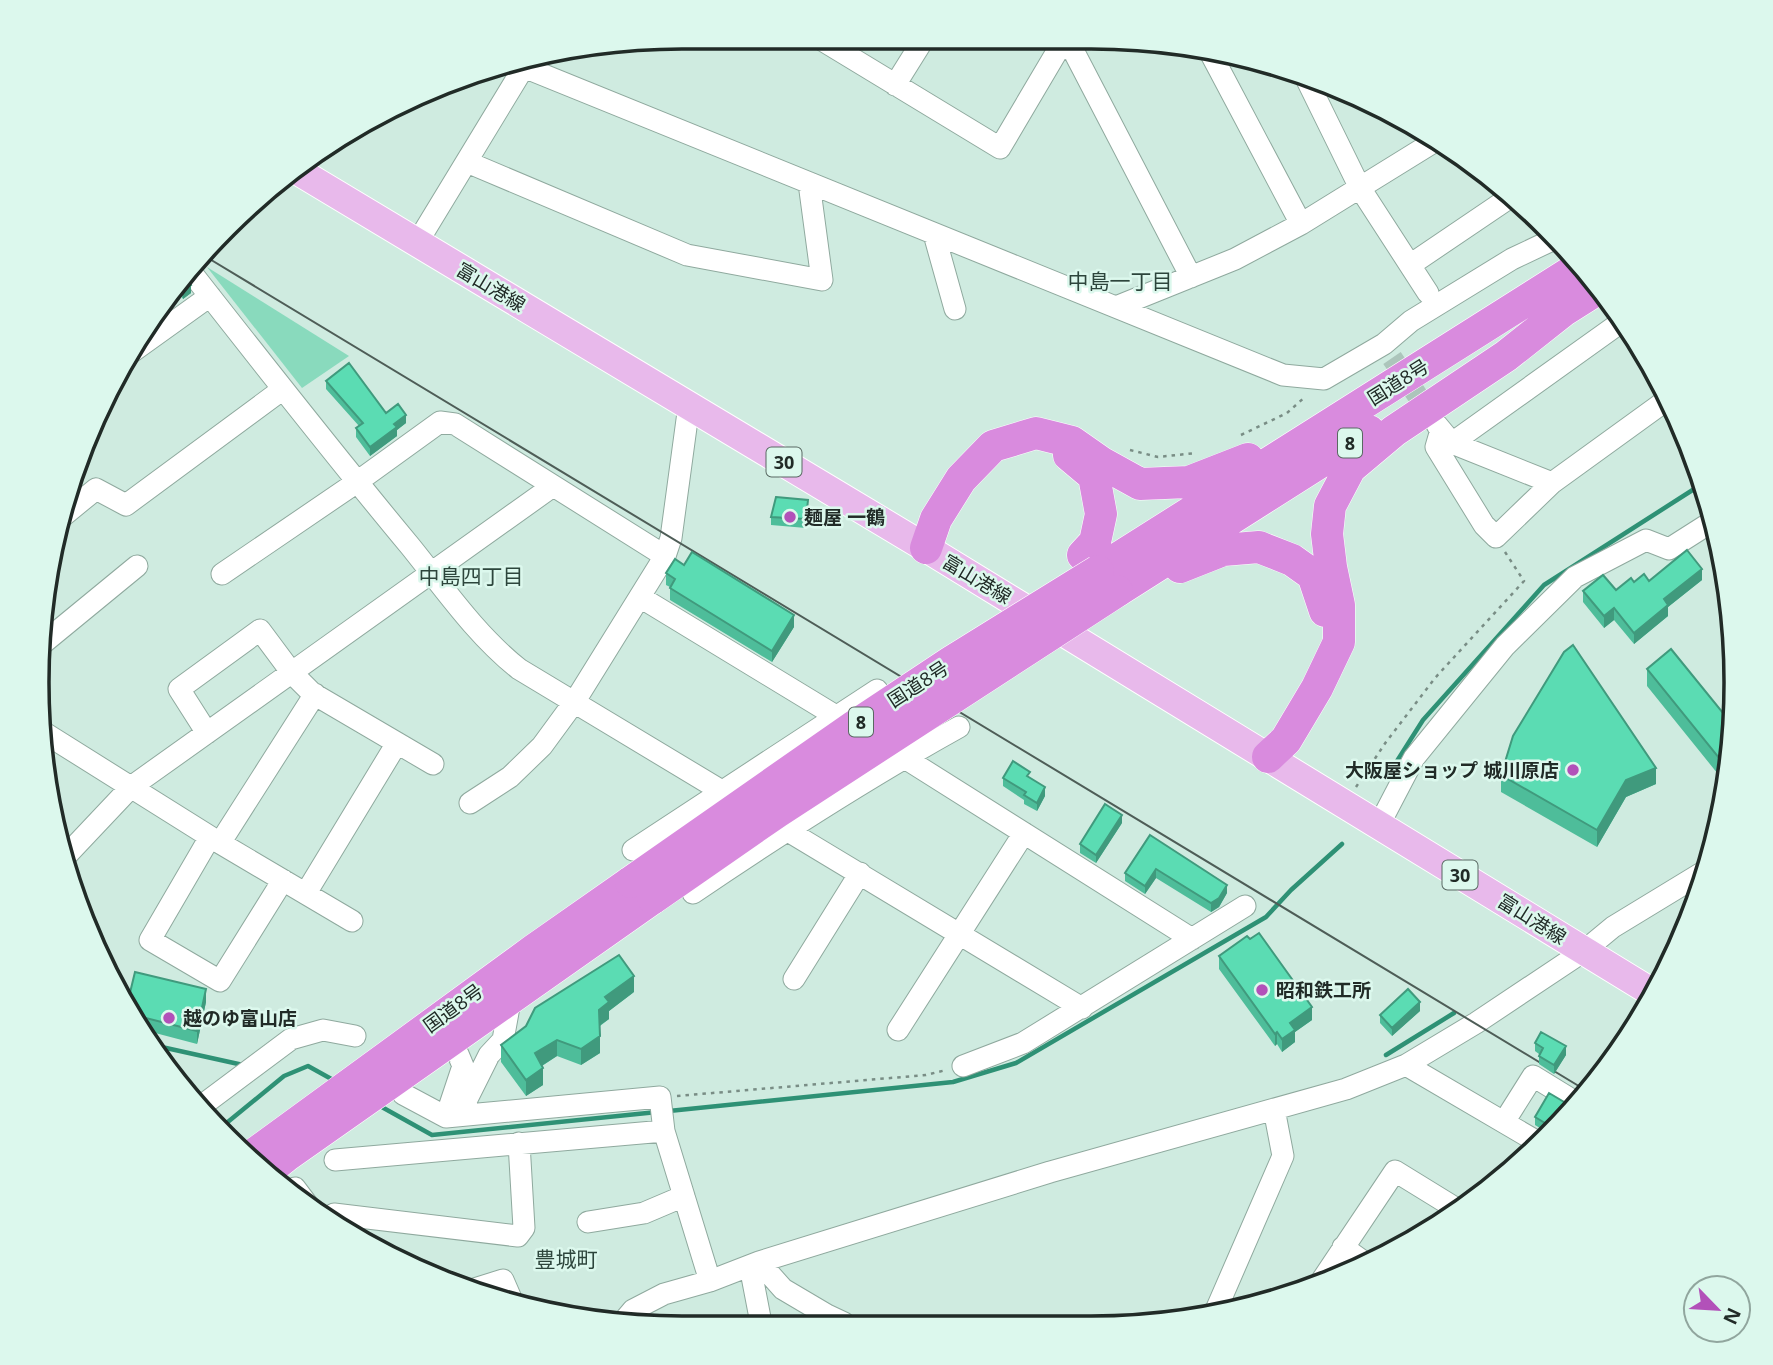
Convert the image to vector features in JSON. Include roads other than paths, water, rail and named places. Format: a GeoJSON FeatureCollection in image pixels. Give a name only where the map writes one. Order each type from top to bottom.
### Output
{"type":"FeatureCollection","features":[{"type":"Feature","properties":{"kind":"highway","name":"国道8号"},"geometry":{"type":"LineString","coordinates":[[1105,579],[1375,396],[1577,289]]}},
{"type":"Feature","properties":{"kind":"highway","name":"国道8号"},"geometry":{"type":"LineString","coordinates":[[1105,579],[1251,504],[1577,289]]}},
{"type":"Feature","properties":{"kind":"highway"},"geometry":{"type":"LineString","coordinates":[[1268,757],[1286,740],[1318,688],[1339,642],[1339,605],[1327,534],[1330,506],[1350,468],[1394,430],[1506,356],[1577,289]]}},
{"type":"Feature","properties":{"kind":"highway"},"geometry":{"type":"LineString","coordinates":[[926,548],[936,519],[961,479],[993,446],[1036,433],[1072,442],[1102,463],[1140,484],[1189,482],[1242,462],[1375,396]]}},
{"type":"Feature","properties":{"kind":"highway"},"geometry":{"type":"LineString","coordinates":[[926,548],[951,525],[975,487],[1004,456],[1035,445],[1071,455],[1094,476],[1101,514],[1095,542],[1105,579]]}},
{"type":"Feature","properties":{"kind":"highway"},"geometry":{"type":"LineString","coordinates":[[960,675],[1105,579],[1187,563],[1223,550],[1259,547],[1292,560],[1313,575],[1325,608],[1325,637],[1275,728],[1268,757]]}},
{"type":"Feature","properties":{"kind":"highway"},"geometry":{"type":"LineString","coordinates":[[960,675],[1105,579]]}},
{"type":"Feature","properties":{"kind":"highway","name":"国道8号"},"geometry":{"type":"LineString","coordinates":[[274,1166],[511,996],[642,890],[853,727],[960,675]]}},
{"type":"Feature","properties":{"kind":"highway","name":"国道8号"},"geometry":{"type":"LineString","coordinates":[[258,1152],[512,965],[642,890]]}},
{"type":"Feature","properties":{"kind":"main road","name":"富山港線"},"geometry":{"type":"LineString","coordinates":[[304,175],[926,548],[1645,988]]}},
{"type":"Feature","properties":{"kind":"street"},"geometry":{"type":"LineString","coordinates":[[836,49],[1000,148],[1058,49]]}},
{"type":"Feature","properties":{"kind":"street"},"geometry":{"type":"LineString","coordinates":[[895,85],[918,49]]}},
{"type":"Feature","properties":{"kind":"street"},"geometry":{"type":"LineString","coordinates":[[1071,49],[1191,277]]}},
{"type":"Feature","properties":{"kind":"street"},"geometry":{"type":"LineString","coordinates":[[1215,61],[1301,224]]}},
{"type":"Feature","properties":{"kind":"street"},"geometry":{"type":"LineString","coordinates":[[534,67],[809,183],[1283,375],[1324,379],[1388,351],[1410,321],[1511,259],[1546,243]]}},
{"type":"Feature","properties":{"kind":"street"},"geometry":{"type":"LineString","coordinates":[[417,243],[467,162],[516,72]]}},
{"type":"Feature","properties":{"kind":"street"},"geometry":{"type":"LineString","coordinates":[[1312,89],[1360,187],[1428,293]]}},
{"type":"Feature","properties":{"kind":"street"},"geometry":{"type":"LineString","coordinates":[[1115,307],[1235,259],[1301,224],[1427,146]]}},
{"type":"Feature","properties":{"kind":"street"},"geometry":{"type":"LineString","coordinates":[[467,162],[687,255],[822,280],[809,183]]}},
{"type":"Feature","properties":{"kind":"street"},"geometry":{"type":"LineString","coordinates":[[1410,265],[1503,202]]}},
{"type":"Feature","properties":{"kind":"street"},"geometry":{"type":"LineString","coordinates":[[934,234],[955,309]]}},
{"type":"Feature","properties":{"kind":"street"},"geometry":{"type":"LineString","coordinates":[[196,278],[472,624],[504,657],[519,669],[1082,1008]]}},
{"type":"Feature","properties":{"kind":"street"},"geometry":{"type":"LineString","coordinates":[[152,338],[210,296]]}},
{"type":"Feature","properties":{"kind":"street"},"geometry":{"type":"LineString","coordinates":[[1613,326],[1443,433],[1436,447],[1484,525],[1496,537],[1552,483],[1660,405]]}},
{"type":"Feature","properties":{"kind":"street"},"geometry":{"type":"LineString","coordinates":[[75,506],[96,488],[126,505],[283,389]]}},
{"type":"Feature","properties":{"kind":"street"},"geometry":{"type":"LineString","coordinates":[[470,803],[510,777],[534,754],[575,701],[665,556],[673,526],[689,405]]}},
{"type":"Feature","properties":{"kind":"street"},"geometry":{"type":"LineString","coordinates":[[222,574],[440,422],[455,424],[665,556]]}},
{"type":"Feature","properties":{"kind":"street"},"geometry":{"type":"LineString","coordinates":[[1443,433],[1552,483]]}},
{"type":"Feature","properties":{"kind":"street"},"geometry":{"type":"LineString","coordinates":[[72,849],[131,787],[553,486]]}},
{"type":"Feature","properties":{"kind":"street"},"geometry":{"type":"LineString","coordinates":[[1379,825],[1414,758],[1429,738],[1505,646],[1556,593],[1575,577],[1646,540],[1669,550],[1704,526]]}},
{"type":"Feature","properties":{"kind":"street"},"geometry":{"type":"LineString","coordinates":[[50,637],[138,566]]}},
{"type":"Feature","properties":{"kind":"street"},"geometry":{"type":"LineString","coordinates":[[640,597],[904,757],[1192,939]]}},
{"type":"Feature","properties":{"kind":"street"},"geometry":{"type":"LineString","coordinates":[[207,733],[178,689],[260,630],[292,673],[315,694],[433,764]]}},
{"type":"Feature","properties":{"kind":"street"},"geometry":{"type":"LineString","coordinates":[[633,850],[877,690]]}},
{"type":"Feature","properties":{"kind":"street"},"geometry":{"type":"LineString","coordinates":[[283,880],[220,981],[150,940],[315,694]]}},
{"type":"Feature","properties":{"kind":"street"},"geometry":{"type":"LineString","coordinates":[[693,894],[787,829],[904,757],[959,727]]}},
{"type":"Feature","properties":{"kind":"street"},"geometry":{"type":"LineString","coordinates":[[52,742],[352,921]]}},
{"type":"Feature","properties":{"kind":"street"},"geometry":{"type":"LineString","coordinates":[[306,893],[397,743]]}},
{"type":"Feature","properties":{"kind":"street"},"geometry":{"type":"LineString","coordinates":[[898,1030],[1024,833]]}},
{"type":"Feature","properties":{"kind":"street"},"geometry":{"type":"LineString","coordinates":[[794,979],[860,873]]}},
{"type":"Feature","properties":{"kind":"street"},"geometry":{"type":"LineString","coordinates":[[630,1314],[633,1310],[647,1313],[664,1294],[1049,1172],[1346,1090],[1406,1065],[1476,1023],[1584,951],[1613,927],[1692,878]]}},
{"type":"Feature","properties":{"kind":"street"},"geometry":{"type":"LineString","coordinates":[[963,1066],[1023,1043],[1245,906]]}},
{"type":"Feature","properties":{"kind":"street"},"geometry":{"type":"LineString","coordinates":[[468,1115],[466,1101],[489,1055],[503,1040],[511,996]]}},
{"type":"Feature","properties":{"kind":"street"},"geometry":{"type":"LineString","coordinates":[[207,1101],[291,1039],[323,1030],[355,1035]]}},
{"type":"Feature","properties":{"kind":"street"},"geometry":{"type":"LineString","coordinates":[[443,1045],[458,1054],[463,1066],[446,1117]]}},
{"type":"Feature","properties":{"kind":"street"},"geometry":{"type":"LineString","coordinates":[[1406,1065],[1530,1138]]}},
{"type":"Feature","properties":{"kind":"street"},"geometry":{"type":"LineString","coordinates":[[1504,1122],[1533,1076],[1569,1098]]}},
{"type":"Feature","properties":{"kind":"street"},"geometry":{"type":"LineString","coordinates":[[403,1094],[446,1117],[660,1097],[664,1131],[710,1281]]}},
{"type":"Feature","properties":{"kind":"street"},"geometry":{"type":"LineString","coordinates":[[1219,1303],[1283,1156],[1274,1110]]}},
{"type":"Feature","properties":{"kind":"street"},"geometry":{"type":"LineString","coordinates":[[335,1160],[664,1131]]}},
{"type":"Feature","properties":{"kind":"street"},"geometry":{"type":"LineString","coordinates":[[340,1215],[518,1236],[523,1228],[519,1143]]}},
{"type":"Feature","properties":{"kind":"street"},"geometry":{"type":"LineString","coordinates":[[1329,1270],[1395,1171],[1449,1204]]}},
{"type":"Feature","properties":{"kind":"street"},"geometry":{"type":"LineString","coordinates":[[588,1222],[644,1213],[684,1196]]}},
{"type":"Feature","properties":{"kind":"street"},"geometry":{"type":"LineString","coordinates":[[1343,1247],[1357,1257]]}},
{"type":"Feature","properties":{"kind":"street"},"geometry":{"type":"LineString","coordinates":[[755,1264],[760,1316]]}},
{"type":"Feature","properties":{"kind":"street"},"geometry":{"type":"LineString","coordinates":[[755,1264],[783,1289],[829,1316]]}},
{"type":"Feature","properties":{"kind":"street"},"geometry":{"type":"LineString","coordinates":[[488,1285],[503,1280],[508,1291]]}},
{"type":"Feature","properties":{"kind":"waterway"},"geometry":{"type":"LineString","coordinates":[[1390,772],[1423,720],[1544,585],[1693,490]]}},
{"type":"Feature","properties":{"kind":"waterway"},"geometry":{"type":"LineString","coordinates":[[669,1111],[953,1082],[1016,1063],[1266,917],[1291,890],[1342,844]]}},
{"type":"Feature","properties":{"kind":"waterway"},"geometry":{"type":"LineString","coordinates":[[1386,1055],[1454,1013]]}},
{"type":"Feature","properties":{"kind":"waterway"},"geometry":{"type":"LineString","coordinates":[[166,1048],[243,1065]]}},
{"type":"Feature","properties":{"kind":"waterway"},"geometry":{"type":"LineString","coordinates":[[227,1122],[284,1076],[308,1066],[335,1081]]}},
{"type":"Feature","properties":{"kind":"waterway"},"geometry":{"type":"LineString","coordinates":[[380,1106],[432,1135],[657,1112]]}},
{"type":"Feature","properties":{"kind":"tunnel"},"geometry":{"type":"LineString","coordinates":[[1392,358],[1434,420]]}},
{"type":"Feature","properties":{"kind":"tram line"},"geometry":{"type":"LineString","coordinates":[[211,260],[1578,1086]]}},
{"type":"Feature","properties":{"kind":"place","name":"麺屋 一鶴"},"geometry":{"type":"Point","coordinates":[790,517]}},
{"type":"Feature","properties":{"kind":"place","name":"大阪屋ショップ 城川原店"},"geometry":{"type":"Point","coordinates":[1573,770]}},
{"type":"Feature","properties":{"kind":"place","name":"昭和鉄工所"},"geometry":{"type":"Point","coordinates":[1262,990]}},
{"type":"Feature","properties":{"kind":"place","name":"越のゆ富山店"},"geometry":{"type":"Point","coordinates":[169,1018]}},
{"type":"Feature","properties":{"kind":"district","name":"中島一丁目"},"geometry":{"type":"Point","coordinates":[1120,281]}},
{"type":"Feature","properties":{"kind":"district","name":"中島四丁目"},"geometry":{"type":"Point","coordinates":[471,576]}},
{"type":"Feature","properties":{"kind":"district","name":"豊城町"},"geometry":{"type":"Point","coordinates":[566,1259]}}]}
